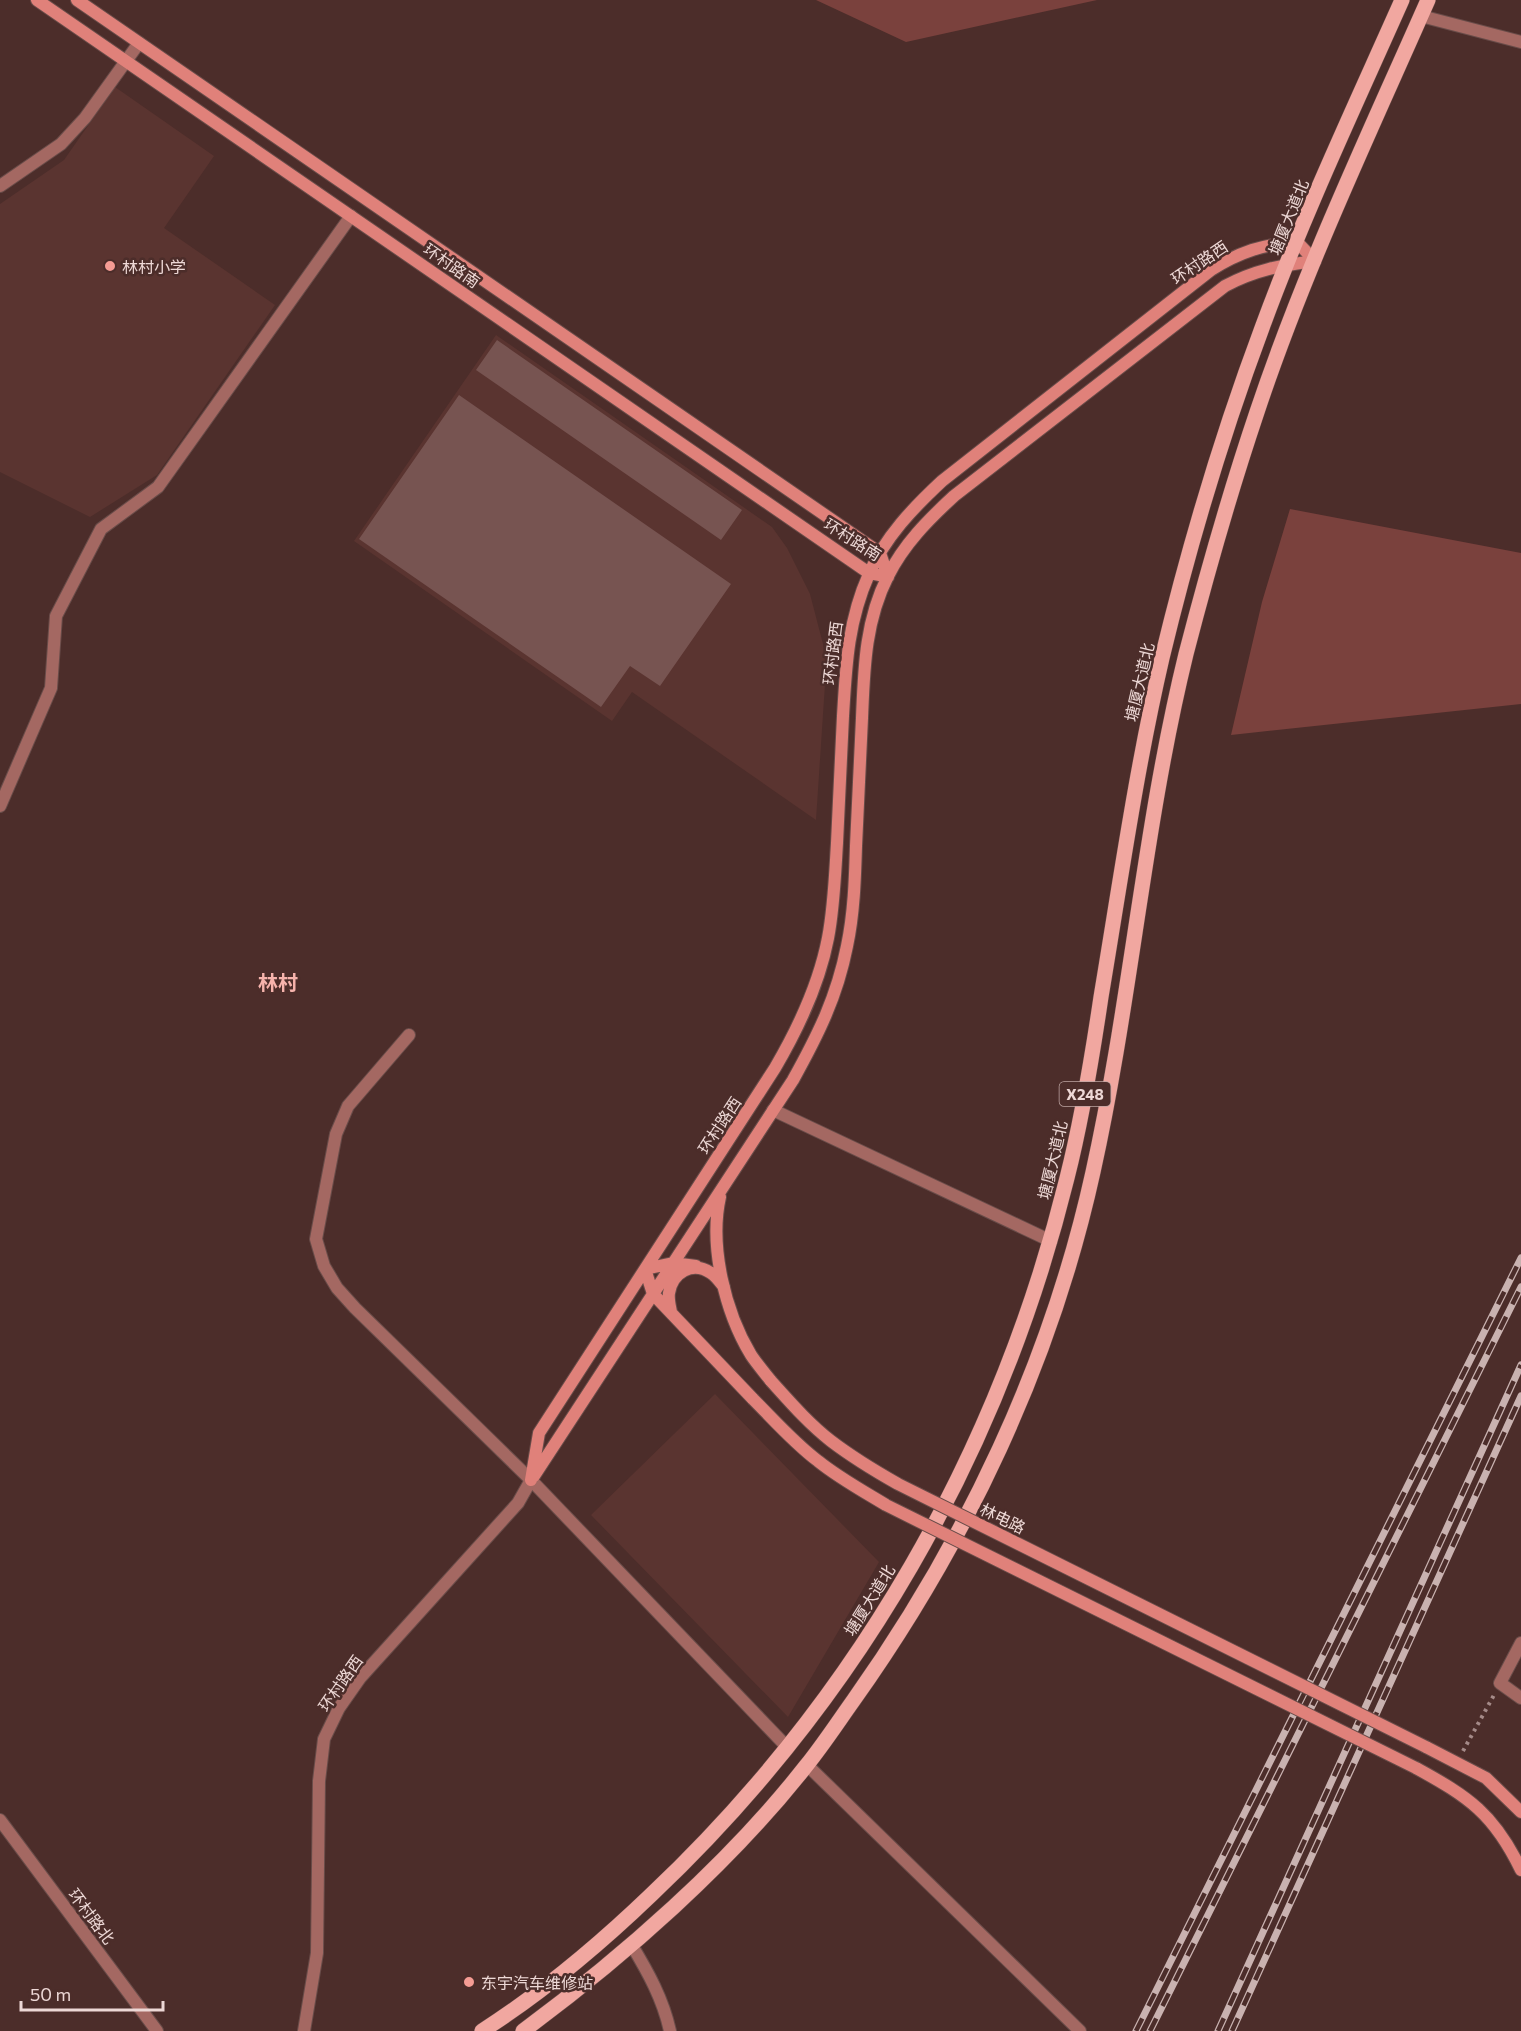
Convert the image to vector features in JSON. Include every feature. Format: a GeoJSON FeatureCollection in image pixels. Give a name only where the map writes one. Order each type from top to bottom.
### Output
{"type":"FeatureCollection","features":[{"type":"Feature","properties":{"kind":"main road","name":"环村路南"},"geometry":{"type":"LineString","coordinates":[[38,0],[869,573],[888,577]]}},
{"type":"Feature","properties":{"kind":"main road","name":"环村路南"},"geometry":{"type":"LineString","coordinates":[[77,0],[880,554],[888,577]]}},
{"type":"Feature","properties":{"kind":"main road","name":"塘厦大道北"},"geometry":{"type":"LineString","coordinates":[[482,2031],[554,1980],[621,1924],[730,1815],[788,1748],[873,1631],[921,1551],[956,1485],[991,1410],[1018,1341],[1051,1240],[1068,1174],[1087,1087],[1141,758],[1163,656],[1209,484],[1263,323],[1402,0]]}},
{"type":"Feature","properties":{"kind":"main road","name":"X248"},"geometry":{"type":"LineString","coordinates":[[523,2031],[567,1998],[631,1944],[699,1881],[756,1824],[807,1766],[893,1645],[942,1562],[977,1496],[1013,1419],[1041,1350],[1088,1192],[1110,1092],[1165,752],[1187,651],[1225,512],[1257,410],[1315,261],[1428,0]]}},
{"type":"Feature","properties":{"kind":"main road"},"geometry":{"type":"LineString","coordinates":[[1297,242],[1315,261]]}},
{"type":"Feature","properties":{"kind":"main road","name":"环村路西"},"geometry":{"type":"LineString","coordinates":[[531,1480],[539,1432],[776,1068],[800,1024],[818,980],[828,938],[834,889],[846,658],[852,618],[869,573],[880,554],[911,510],[942,481],[1211,270],[1248,250],[1271,244],[1297,242]]}},
{"type":"Feature","properties":{"kind":"main road","name":"环村路西"},"geometry":{"type":"LineString","coordinates":[[531,1480],[773,1110],[818,1035],[837,989],[848,944],[854,893],[864,663],[870,624],[888,577],[904,550],[925,523],[973,481],[1225,286],[1245,275],[1267,268],[1315,261]]}},
{"type":"Feature","properties":{"kind":"main road","name":"林电路"},"geometry":{"type":"LineString","coordinates":[[722,1188],[715,1218],[716,1249],[736,1324],[751,1354],[771,1381],[829,1440],[861,1463],[898,1484],[1486,1778],[1521,1812]]}},
{"type":"Feature","properties":{"kind":"main road"},"geometry":{"type":"LineString","coordinates":[[725,1288],[711,1273],[696,1266],[673,1263],[645,1269],[653,1293],[788,1435],[817,1461],[886,1505],[1453,1788],[1483,1811],[1499,1830],[1521,1870]]}},
{"type":"Feature","properties":{"kind":"main road"},"geometry":{"type":"LineString","coordinates":[[671,1313],[668,1296],[672,1281],[682,1270],[696,1266]]}},
{"type":"Feature","properties":{"kind":"street"},"geometry":{"type":"LineString","coordinates":[[1421,16],[1521,42]]}},
{"type":"Feature","properties":{"kind":"street"},"geometry":{"type":"LineString","coordinates":[[0,186],[61,144],[85,118],[139,43]]}},
{"type":"Feature","properties":{"kind":"street"},"geometry":{"type":"LineString","coordinates":[[0,806],[51,688],[56,616],[101,529],[158,487],[351,216]]}},
{"type":"Feature","properties":{"kind":"street"},"geometry":{"type":"LineString","coordinates":[[409,1035],[348,1106],[336,1134],[316,1239],[324,1266],[337,1288],[355,1308],[531,1480],[788,1748]]}},
{"type":"Feature","properties":{"kind":"street"},"geometry":{"type":"LineString","coordinates":[[773,1110],[1051,1240]]}},
{"type":"Feature","properties":{"kind":"street","name":"环村路西"},"geometry":{"type":"LineString","coordinates":[[304,2031],[317,1953],[319,1781],[324,1739],[339,1708],[360,1678],[518,1503],[531,1480]]}},
{"type":"Feature","properties":{"kind":"street"},"geometry":{"type":"LineString","coordinates":[[1521,1643],[1500,1683],[1521,1698]]}},
{"type":"Feature","properties":{"kind":"street"},"geometry":{"type":"LineString","coordinates":[[807,1766],[1080,2031]]}},
{"type":"Feature","properties":{"kind":"street","name":"环村路北"},"geometry":{"type":"LineString","coordinates":[[0,1820],[158,2031]]}},
{"type":"Feature","properties":{"kind":"street"},"geometry":{"type":"LineString","coordinates":[[631,1944],[650,1976],[666,2013],[670,2031]]}},
{"type":"Feature","properties":{"kind":"path"},"geometry":{"type":"LineString","coordinates":[[1457,1764],[1500,1683]]}},
{"type":"Feature","properties":{"kind":"shaded area"},"geometry":{"type":"Polygon","coordinates":[[[816,0],[1097,0],[906,42],[816,0]]]}},
{"type":"Feature","properties":{"kind":"shaded area","name":"林村小学"},"geometry":{"type":"Polygon","coordinates":[[[115,87],[214,156],[164,228],[275,305],[157,475],[90,517],[0,472],[0,204],[64,160],[115,87]]]}},
{"type":"Feature","properties":{"kind":"shaded area"},"geometry":{"type":"Polygon","coordinates":[[[496,335],[772,527],[787,548],[810,594],[823,644],[826,669],[816,820],[632,692],[612,721],[354,541],[496,335]]]}},
{"type":"Feature","properties":{"kind":"shaded area"},"geometry":{"type":"Polygon","coordinates":[[[1290,509],[1521,553],[1521,704],[1231,735],[1262,602],[1290,509]]]}},
{"type":"Feature","properties":{"kind":"shaded area"},"geometry":{"type":"Polygon","coordinates":[[[715,1394],[879,1562],[788,1717],[591,1515],[715,1394]]]}},
{"type":"Feature","properties":{"kind":"building"},"geometry":{"type":"Polygon","coordinates":[[[497,340],[742,510],[721,540],[476,370],[497,340]]]}},
{"type":"Feature","properties":{"kind":"building"},"geometry":{"type":"Polygon","coordinates":[[[459,395],[731,584],[660,686],[630,666],[601,707],[359,539],[459,395]]]}},
{"type":"Feature","properties":{"kind":"railway"},"geometry":{"type":"LineString","coordinates":[[1136,2031],[1521,1258]]}},
{"type":"Feature","properties":{"kind":"railway"},"geometry":{"type":"LineString","coordinates":[[1150,2031],[1521,1287]]}},
{"type":"Feature","properties":{"kind":"railway"},"geometry":{"type":"LineString","coordinates":[[1218,2031],[1521,1365]]}},
{"type":"Feature","properties":{"kind":"railway"},"geometry":{"type":"LineString","coordinates":[[1232,2031],[1521,1396]]}},
{"type":"Feature","properties":{"kind":"place","name":"林村小学"},"geometry":{"type":"Point","coordinates":[110,266]}},
{"type":"Feature","properties":{"kind":"place","name":"东宇汽车维修站"},"geometry":{"type":"Point","coordinates":[469,1982]}},
{"type":"Feature","properties":{"kind":"district","name":"林村"},"geometry":{"type":"Point","coordinates":[278,982]}}]}
